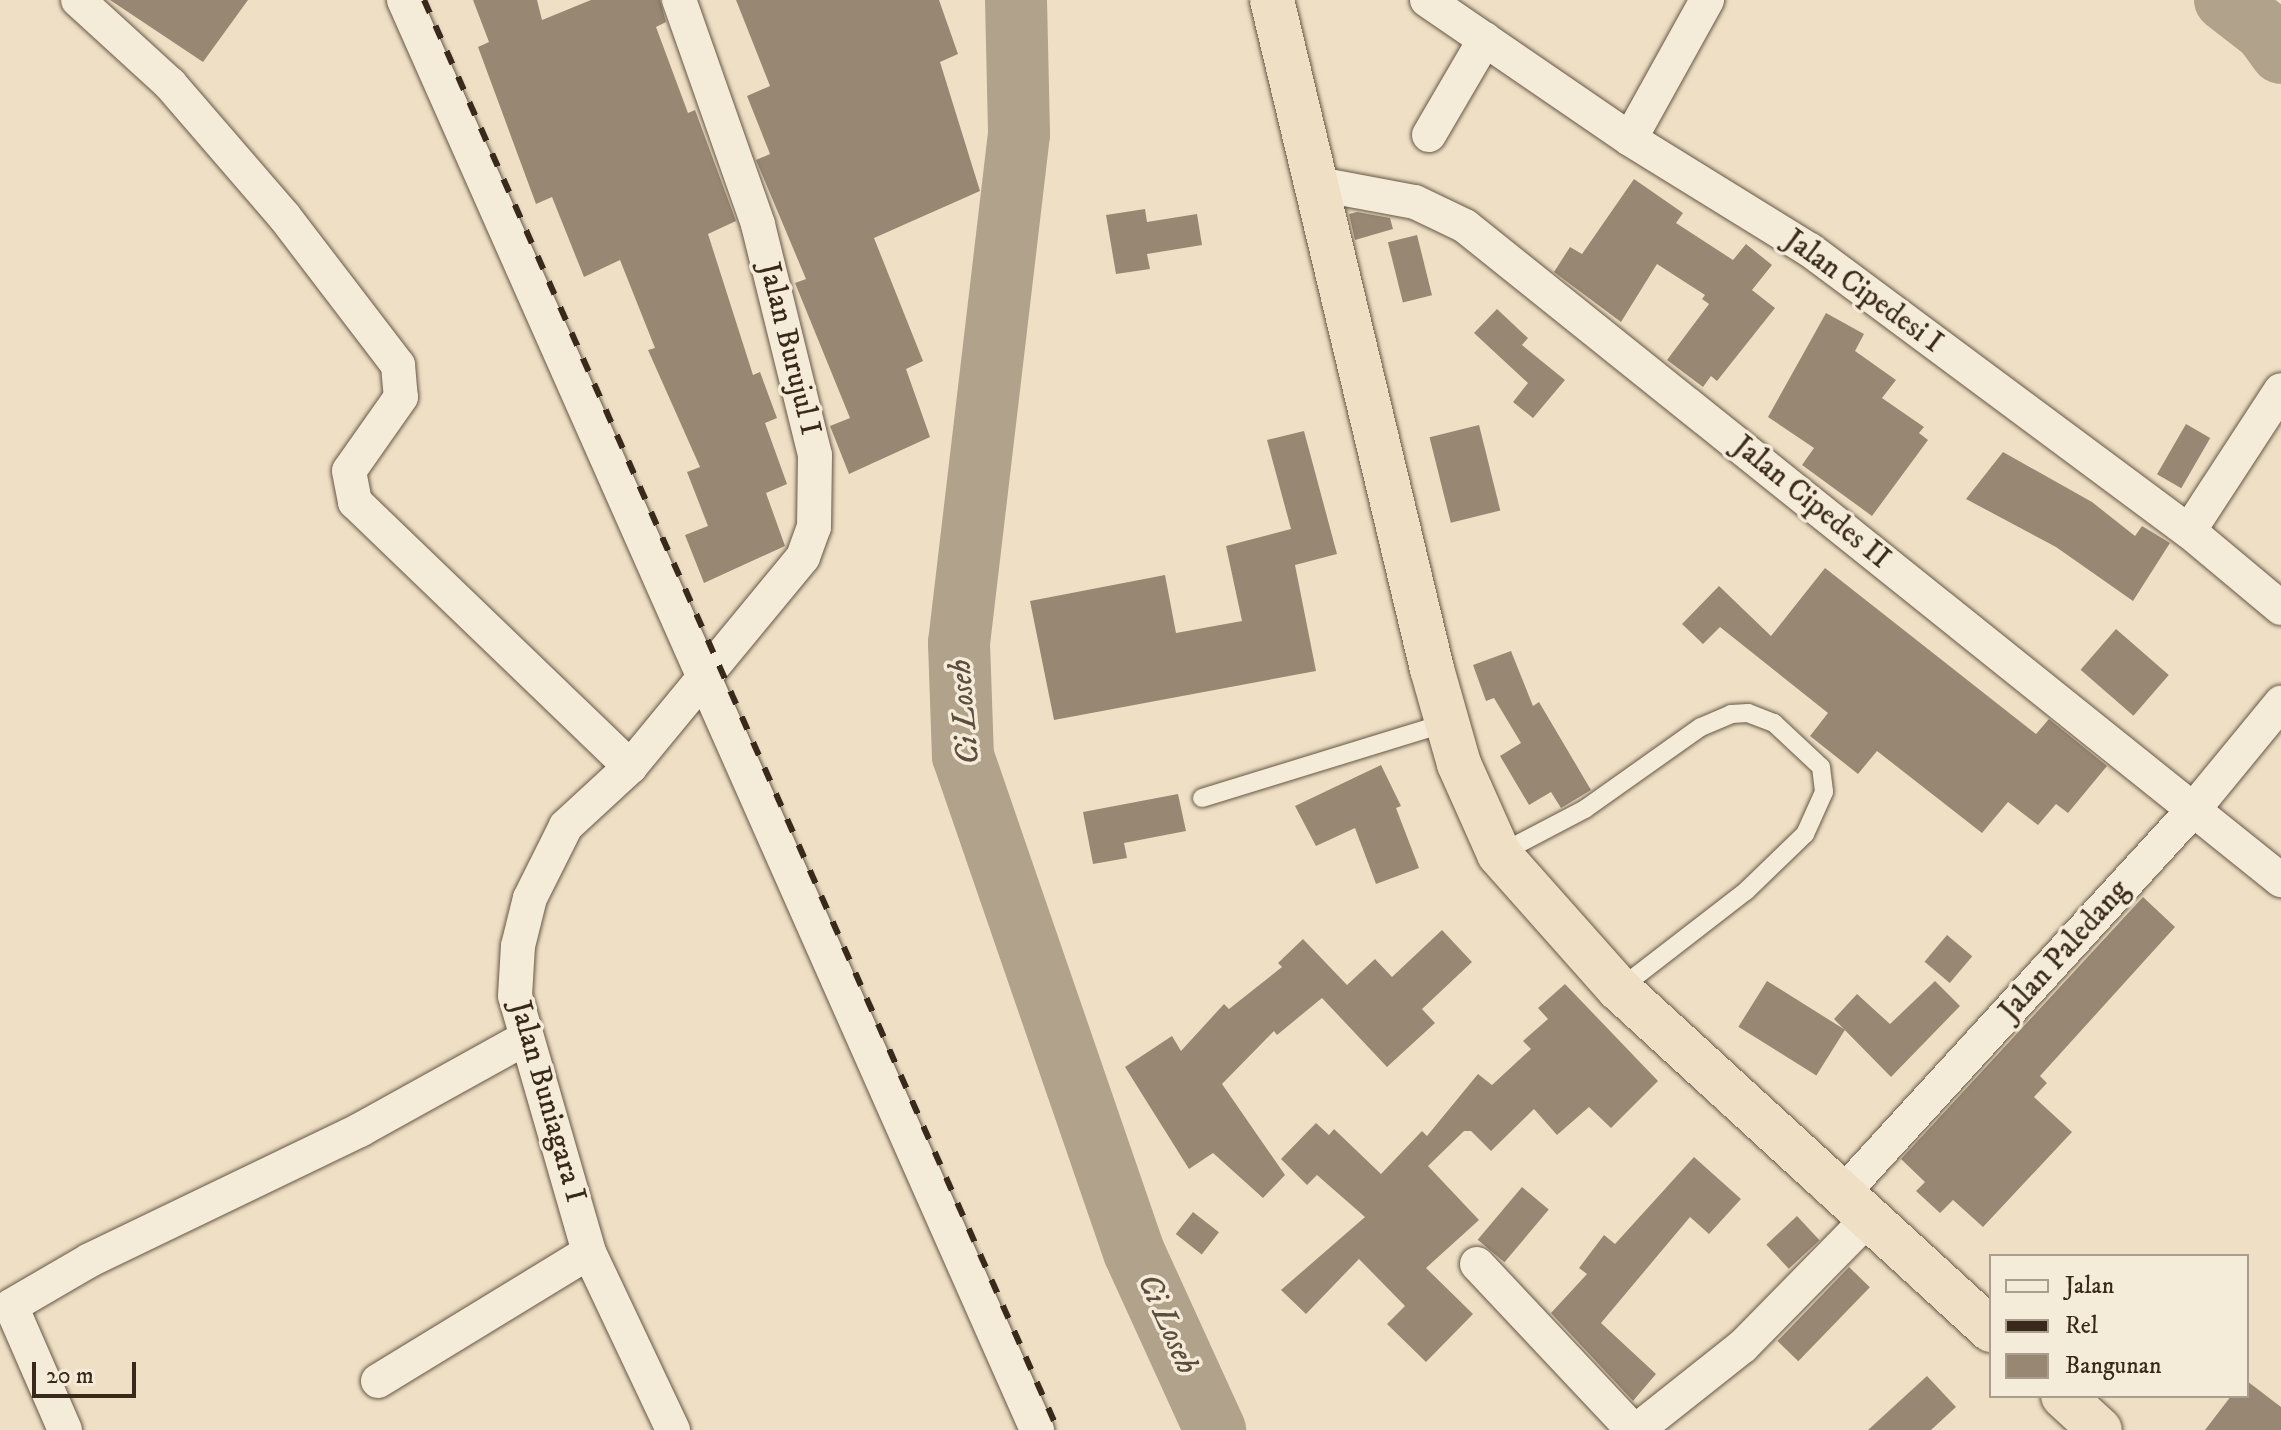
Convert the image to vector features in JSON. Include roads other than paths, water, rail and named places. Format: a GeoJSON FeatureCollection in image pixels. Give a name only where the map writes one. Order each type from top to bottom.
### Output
{"type":"FeatureCollection","features":[{"type":"Feature","properties":{"kind":"highway"},"geometry":{"type":"LineString","coordinates":[[1272,0],[1313,183],[1446,723],[1499,854],[1619,989],[1989,1328]]}},
{"type":"Feature","properties":{"kind":"highway"},"geometry":{"type":"LineString","coordinates":[[2065,1398],[2100,1430]]}},
{"type":"Feature","properties":{"kind":"street"},"geometry":{"type":"LineString","coordinates":[[78,0],[170,84],[284,216],[398,365],[401,397],[349,471],[348,488],[355,502],[630,767]]}},
{"type":"Feature","properties":{"kind":"street"},"geometry":{"type":"LineString","coordinates":[[404,0],[705,673],[1037,1430]]}},
{"type":"Feature","properties":{"kind":"street","name":"Jalan Burujul I"},"geometry":{"type":"LineString","coordinates":[[679,0],[758,224],[815,455],[818,495],[814,527],[803,557],[705,673]]}},
{"type":"Feature","properties":{"kind":"street","name":"Jalan Cipedesi I"},"geometry":{"type":"LineString","coordinates":[[1427,0],[1630,139],[1810,250],[2189,531],[2281,608]]}},
{"type":"Feature","properties":{"kind":"street"},"geometry":{"type":"LineString","coordinates":[[1630,139],[1707,0]]}},
{"type":"Feature","properties":{"kind":"street"},"geometry":{"type":"LineString","coordinates":[[1429,135],[1485,39]]}},
{"type":"Feature","properties":{"kind":"street","name":"Jalan Cipedes II"},"geometry":{"type":"LineString","coordinates":[[1313,183],[1415,202],[1465,226],[2281,880]]}},
{"type":"Feature","properties":{"kind":"street"},"geometry":{"type":"LineString","coordinates":[[2189,531],[2281,390]]}},
{"type":"Feature","properties":{"kind":"street","name":"Jalan Buniagara I"},"geometry":{"type":"LineString","coordinates":[[673,1430],[589,1252],[515,996],[518,946],[530,898],[566,826],[630,767],[705,673]]}},
{"type":"Feature","properties":{"kind":"street","name":"Jalan Paledang"},"geometry":{"type":"LineString","coordinates":[[1635,1430],[1743,1346],[1856,1206],[2281,703]]}},
{"type":"Feature","properties":{"kind":"street"},"geometry":{"type":"LineString","coordinates":[[65,1430],[6,1309],[90,1260],[360,1130],[526,1038]]}},
{"type":"Feature","properties":{"kind":"street"},"geometry":{"type":"LineString","coordinates":[[378,1381],[589,1252]]}},
{"type":"Feature","properties":{"kind":"street"},"geometry":{"type":"LineString","coordinates":[[1477,1264],[1635,1430]]}},
{"type":"Feature","properties":{"kind":"lane"},"geometry":{"type":"LineString","coordinates":[[1499,854],[1585,809],[1701,727],[1731,714],[1748,713],[1774,723],[1821,767],[1824,792],[1805,834],[1746,891],[1619,989]]}},
{"type":"Feature","properties":{"kind":"lane"},"geometry":{"type":"LineString","coordinates":[[1202,798],[1446,723]]}},
{"type":"Feature","properties":{"kind":"waterway","name":"Ci Loseh"},"geometry":{"type":"LineString","coordinates":[[1016,0],[1019,134],[959,643],[963,756],[1134,1252],[1215,1430]]}},
{"type":"Feature","properties":{"kind":"waterway"},"geometry":{"type":"LineString","coordinates":[[2225,0],[2265,31],[2281,53]]}},
{"type":"Feature","properties":{"kind":"railway"},"geometry":{"type":"LineString","coordinates":[[424,0],[1058,1430]]}}]}
